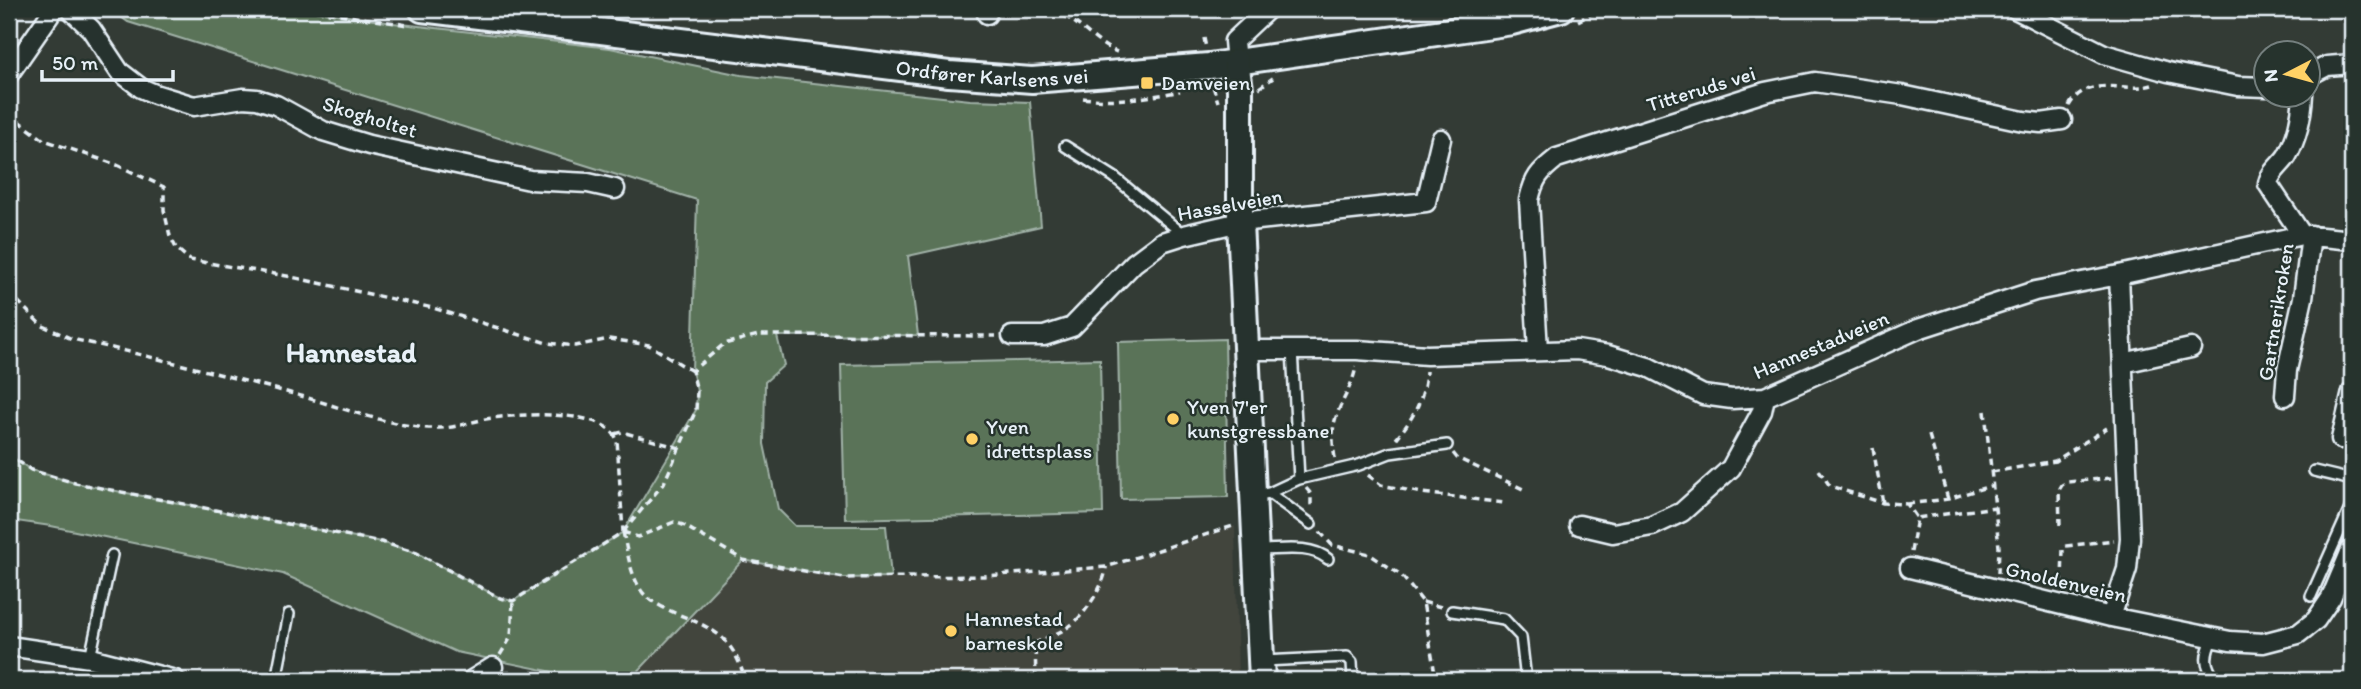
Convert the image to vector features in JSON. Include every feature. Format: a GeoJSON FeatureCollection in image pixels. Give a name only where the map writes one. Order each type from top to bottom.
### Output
{"type":"FeatureCollection","features":[{"type":"Feature","properties":{"kind":"street"},"geometry":{"type":"LineString","coordinates":[[9,74],[54,9]]}},
{"type":"Feature","properties":{"kind":"street","name":"Skogholtet"},"geometry":{"type":"LineString","coordinates":[[70,9],[91,29],[119,71],[141,88],[155,94],[194,106],[243,98],[257,99],[284,109],[323,131],[369,145],[530,180],[588,183],[615,189]]}},
{"type":"Feature","properties":{"kind":"street","name":"Ordfører Karlsens vei"},"geometry":{"type":"LineString","coordinates":[[422,9],[949,74],[1032,80],[1236,62],[1512,22],[1561,9]]}},
{"type":"Feature","properties":{"kind":"street"},"geometry":{"type":"LineString","coordinates":[[1262,671],[1254,522],[1261,495],[1247,350],[1240,222],[1240,89],[1234,41],[1268,9]]}},
{"type":"Feature","properties":{"kind":"street"},"geometry":{"type":"LineString","coordinates":[[2015,9],[2104,54],[2168,72],[2252,86]]}},
{"type":"Feature","properties":{"kind":"street"},"geometry":{"type":"LineString","coordinates":[[2322,68],[2327,65],[2352,64]]}},
{"type":"Feature","properties":{"kind":"street","name":"Titteruds vei"},"geometry":{"type":"LineString","coordinates":[[1538,350],[1529,200],[1533,182],[1539,172],[1557,158],[1765,92],[1815,82],[1902,95],[2023,121],[2041,123],[2062,120]]}},
{"type":"Feature","properties":{"kind":"street"},"geometry":{"type":"LineString","coordinates":[[2300,108],[2294,140],[2287,155],[2268,178],[2268,184],[2306,235]]}},
{"type":"Feature","properties":{"kind":"street","name":"Hasselveien"},"geometry":{"type":"LineString","coordinates":[[1012,336],[1044,336],[1072,327],[1134,263],[1162,242],[1240,222],[1426,202],[1441,139]]}},
{"type":"Feature","properties":{"kind":"street","name":"Hannestadveien"},"geometry":{"type":"LineString","coordinates":[[1247,350],[1357,349],[1427,355],[1577,350],[1608,355],[1648,367],[1703,395],[1732,399],[1765,397],[1918,329],[2035,291],[2306,235],[2352,240]]}},
{"type":"Feature","properties":{"kind":"street","name":"Gartnerikroken"},"geometry":{"type":"LineString","coordinates":[[2285,396],[2289,360],[2303,298],[2306,235]]}},
{"type":"Feature","properties":{"kind":"street"},"geometry":{"type":"LineString","coordinates":[[2111,617],[2127,569],[2130,538],[2119,275]]}},
{"type":"Feature","properties":{"kind":"street"},"geometry":{"type":"LineString","coordinates":[[2123,363],[2191,348]]}},
{"type":"Feature","properties":{"kind":"street"},"geometry":{"type":"LineString","coordinates":[[2342,439],[2352,392]]}},
{"type":"Feature","properties":{"kind":"street"},"geometry":{"type":"LineString","coordinates":[[1579,525],[1613,533],[1652,526],[1682,512],[1731,468],[1762,411],[1765,397]]}},
{"type":"Feature","properties":{"kind":"street","name":"Gnoldenveien"},"geometry":{"type":"LineString","coordinates":[[1910,568],[2111,617],[2230,641],[2263,643],[2298,634],[2324,611],[2347,573],[2352,548]]}},
{"type":"Feature","properties":{"kind":"street"},"geometry":{"type":"LineString","coordinates":[[9,646],[90,659],[175,680]]}},
{"type":"Feature","properties":{"kind":"street"},"geometry":{"type":"LineString","coordinates":[[472,680],[493,667]]}},
{"type":"Feature","properties":{"kind":"lane"},"geometry":{"type":"LineString","coordinates":[[1065,146],[1114,177],[1184,235]]}},
{"type":"Feature","properties":{"kind":"lane"},"geometry":{"type":"LineString","coordinates":[[1292,349],[1299,479]]}},
{"type":"Feature","properties":{"kind":"lane"},"geometry":{"type":"LineString","coordinates":[[1261,495],[1299,479],[1359,465],[1390,453],[1447,445]]}},
{"type":"Feature","properties":{"kind":"lane"},"geometry":{"type":"LineString","coordinates":[[2314,471],[2352,480]]}},
{"type":"Feature","properties":{"kind":"lane"},"geometry":{"type":"LineString","coordinates":[[1261,495],[1311,524]]}},
{"type":"Feature","properties":{"kind":"lane"},"geometry":{"type":"LineString","coordinates":[[2311,596],[2352,504]]}},
{"type":"Feature","properties":{"kind":"lane"},"geometry":{"type":"LineString","coordinates":[[1255,550],[1309,550],[1319,552],[1328,559]]}},
{"type":"Feature","properties":{"kind":"lane"},"geometry":{"type":"LineString","coordinates":[[90,659],[113,555]]}},
{"type":"Feature","properties":{"kind":"lane"},"geometry":{"type":"LineString","coordinates":[[1452,611],[1504,619],[1521,637],[1526,680]]}},
{"type":"Feature","properties":{"kind":"lane"},"geometry":{"type":"LineString","coordinates":[[276,680],[289,614]]}},
{"type":"Feature","properties":{"kind":"lane"},"geometry":{"type":"LineString","coordinates":[[2213,637],[2205,659],[2206,666],[2216,680]]}},
{"type":"Feature","properties":{"kind":"lane"},"geometry":{"type":"LineString","coordinates":[[1262,671],[1347,657],[1352,662],[1353,680]]}},
{"type":"Feature","properties":{"kind":"path"},"geometry":{"type":"LineString","coordinates":[[1029,9],[1062,15],[1082,29]]}},
{"type":"Feature","properties":{"kind":"path"},"geometry":{"type":"LineString","coordinates":[[2062,120],[2073,100],[2085,90],[2104,86],[2150,86],[2168,72]]}},
{"type":"Feature","properties":{"kind":"path"},"geometry":{"type":"LineString","coordinates":[[9,114],[44,140],[117,165],[164,187],[164,210],[170,236],[176,248],[190,260],[287,276],[433,308],[547,343],[575,346],[609,339],[649,345],[692,371],[697,391],[696,410],[664,483],[623,532],[513,601],[500,598],[417,553],[380,542],[75,483],[31,470],[9,456]]}},
{"type":"Feature","properties":{"kind":"path"},"geometry":{"type":"LineString","coordinates":[[9,292],[41,325],[72,339],[276,389],[407,426],[441,429],[491,418],[579,416],[615,433],[622,432],[680,448]]}},
{"type":"Feature","properties":{"kind":"path"},"geometry":{"type":"LineString","coordinates":[[692,371],[724,344],[758,335],[1012,336]]}},
{"type":"Feature","properties":{"kind":"path"},"geometry":{"type":"LineString","coordinates":[[1336,471],[1332,438],[1335,422],[1354,379],[1357,349]]}},
{"type":"Feature","properties":{"kind":"path"},"geometry":{"type":"LineString","coordinates":[[1390,453],[1393,442],[1406,427],[1425,388],[1427,355]]}},
{"type":"Feature","properties":{"kind":"path"},"geometry":{"type":"LineString","coordinates":[[1986,411],[1999,547],[1997,590]]}},
{"type":"Feature","properties":{"kind":"path"},"geometry":{"type":"LineString","coordinates":[[1992,472],[2055,461],[2112,424],[2125,419]]}},
{"type":"Feature","properties":{"kind":"path"},"geometry":{"type":"LineString","coordinates":[[615,433],[623,532],[632,576],[646,596],[665,609],[704,624],[730,643],[745,680]]}},
{"type":"Feature","properties":{"kind":"path"},"geometry":{"type":"LineString","coordinates":[[1929,435],[1948,499]]}},
{"type":"Feature","properties":{"kind":"path"},"geometry":{"type":"LineString","coordinates":[[1447,445],[1457,458],[1525,490]]}},
{"type":"Feature","properties":{"kind":"path"},"geometry":{"type":"LineString","coordinates":[[1874,448],[1882,503]]}},
{"type":"Feature","properties":{"kind":"path"},"geometry":{"type":"LineString","coordinates":[[1359,465],[1381,485],[1504,503]]}},
{"type":"Feature","properties":{"kind":"path"},"geometry":{"type":"LineString","coordinates":[[1819,470],[1830,486],[1882,503],[1906,504],[1948,499],[1993,485]]}},
{"type":"Feature","properties":{"kind":"path"},"geometry":{"type":"LineString","coordinates":[[2060,525],[2059,490],[2062,485],[2067,482],[2127,476]]}},
{"type":"Feature","properties":{"kind":"path"},"geometry":{"type":"LineString","coordinates":[[1299,479],[1311,494],[1311,524],[1332,545],[1369,554],[1401,575],[1423,602],[1436,680]]}},
{"type":"Feature","properties":{"kind":"path"},"geometry":{"type":"LineString","coordinates":[[1906,504],[1917,518],[1910,568]]}},
{"type":"Feature","properties":{"kind":"path"},"geometry":{"type":"LineString","coordinates":[[1917,518],[1996,507]]}},
{"type":"Feature","properties":{"kind":"path"},"geometry":{"type":"LineString","coordinates":[[623,532],[639,537],[674,522],[743,560],[844,578],[984,576],[1106,567],[1240,524],[1254,522]]}},
{"type":"Feature","properties":{"kind":"path"},"geometry":{"type":"LineString","coordinates":[[2062,581],[2063,549],[2066,545],[2130,538]]}},
{"type":"Feature","properties":{"kind":"path"},"geometry":{"type":"LineString","coordinates":[[1036,680],[1035,643],[1072,625],[1087,609],[1106,576],[1106,567]]}},
{"type":"Feature","properties":{"kind":"path"},"geometry":{"type":"LineString","coordinates":[[493,667],[511,637],[513,601]]}},
{"type":"Feature","properties":{"kind":"path"},"geometry":{"type":"LineString","coordinates":[[1423,602],[1452,611]]}},
{"type":"Feature","properties":{"kind":"shaded area"},"geometry":{"type":"Polygon","coordinates":[[[1235,526],[1238,680],[630,680],[743,560],[844,578],[984,576],[1106,567],[1235,526]]]}},
{"type":"Feature","properties":{"kind":"green space"},"geometry":{"type":"Polygon","coordinates":[[[110,9],[304,9],[393,23],[610,48],[741,75],[970,100],[1030,102],[1041,226],[908,256],[918,335],[777,336],[784,365],[765,382],[764,444],[778,509],[795,526],[886,526],[891,577],[844,578],[743,560],[630,680],[592,680],[456,652],[283,574],[51,526],[9,520],[9,455],[31,470],[75,483],[381,542],[417,553],[500,598],[513,601],[623,532],[696,410],[697,391],[692,371],[697,200],[128,22],[110,9]]]}},
{"type":"Feature","properties":{"kind":"green space","name":"Yven 7'er kunstgressbane"},"geometry":{"type":"Polygon","coordinates":[[[1225,339],[1228,497],[1121,499],[1118,342],[1225,339]]]}},
{"type":"Feature","properties":{"kind":"green space","name":"Yven idrettsplass"},"geometry":{"type":"Polygon","coordinates":[[[1100,359],[1103,513],[845,519],[841,365],[1100,359]]]}},
{"type":"Feature","properties":{"kind":"place","name":"Damveien"},"geometry":{"type":"Point","coordinates":[1147,83]}},
{"type":"Feature","properties":{"kind":"place","name":"Yven 7'er kunstgressbane"},"geometry":{"type":"Point","coordinates":[1173,419]}},
{"type":"Feature","properties":{"kind":"place","name":"Yven idrettsplass"},"geometry":{"type":"Point","coordinates":[972,439]}},
{"type":"Feature","properties":{"kind":"place","name":"Hannestad barneskole"},"geometry":{"type":"Point","coordinates":[951,631]}},
{"type":"Feature","properties":{"kind":"district","name":"Hannestad"},"geometry":{"type":"Point","coordinates":[351,352]}}]}
